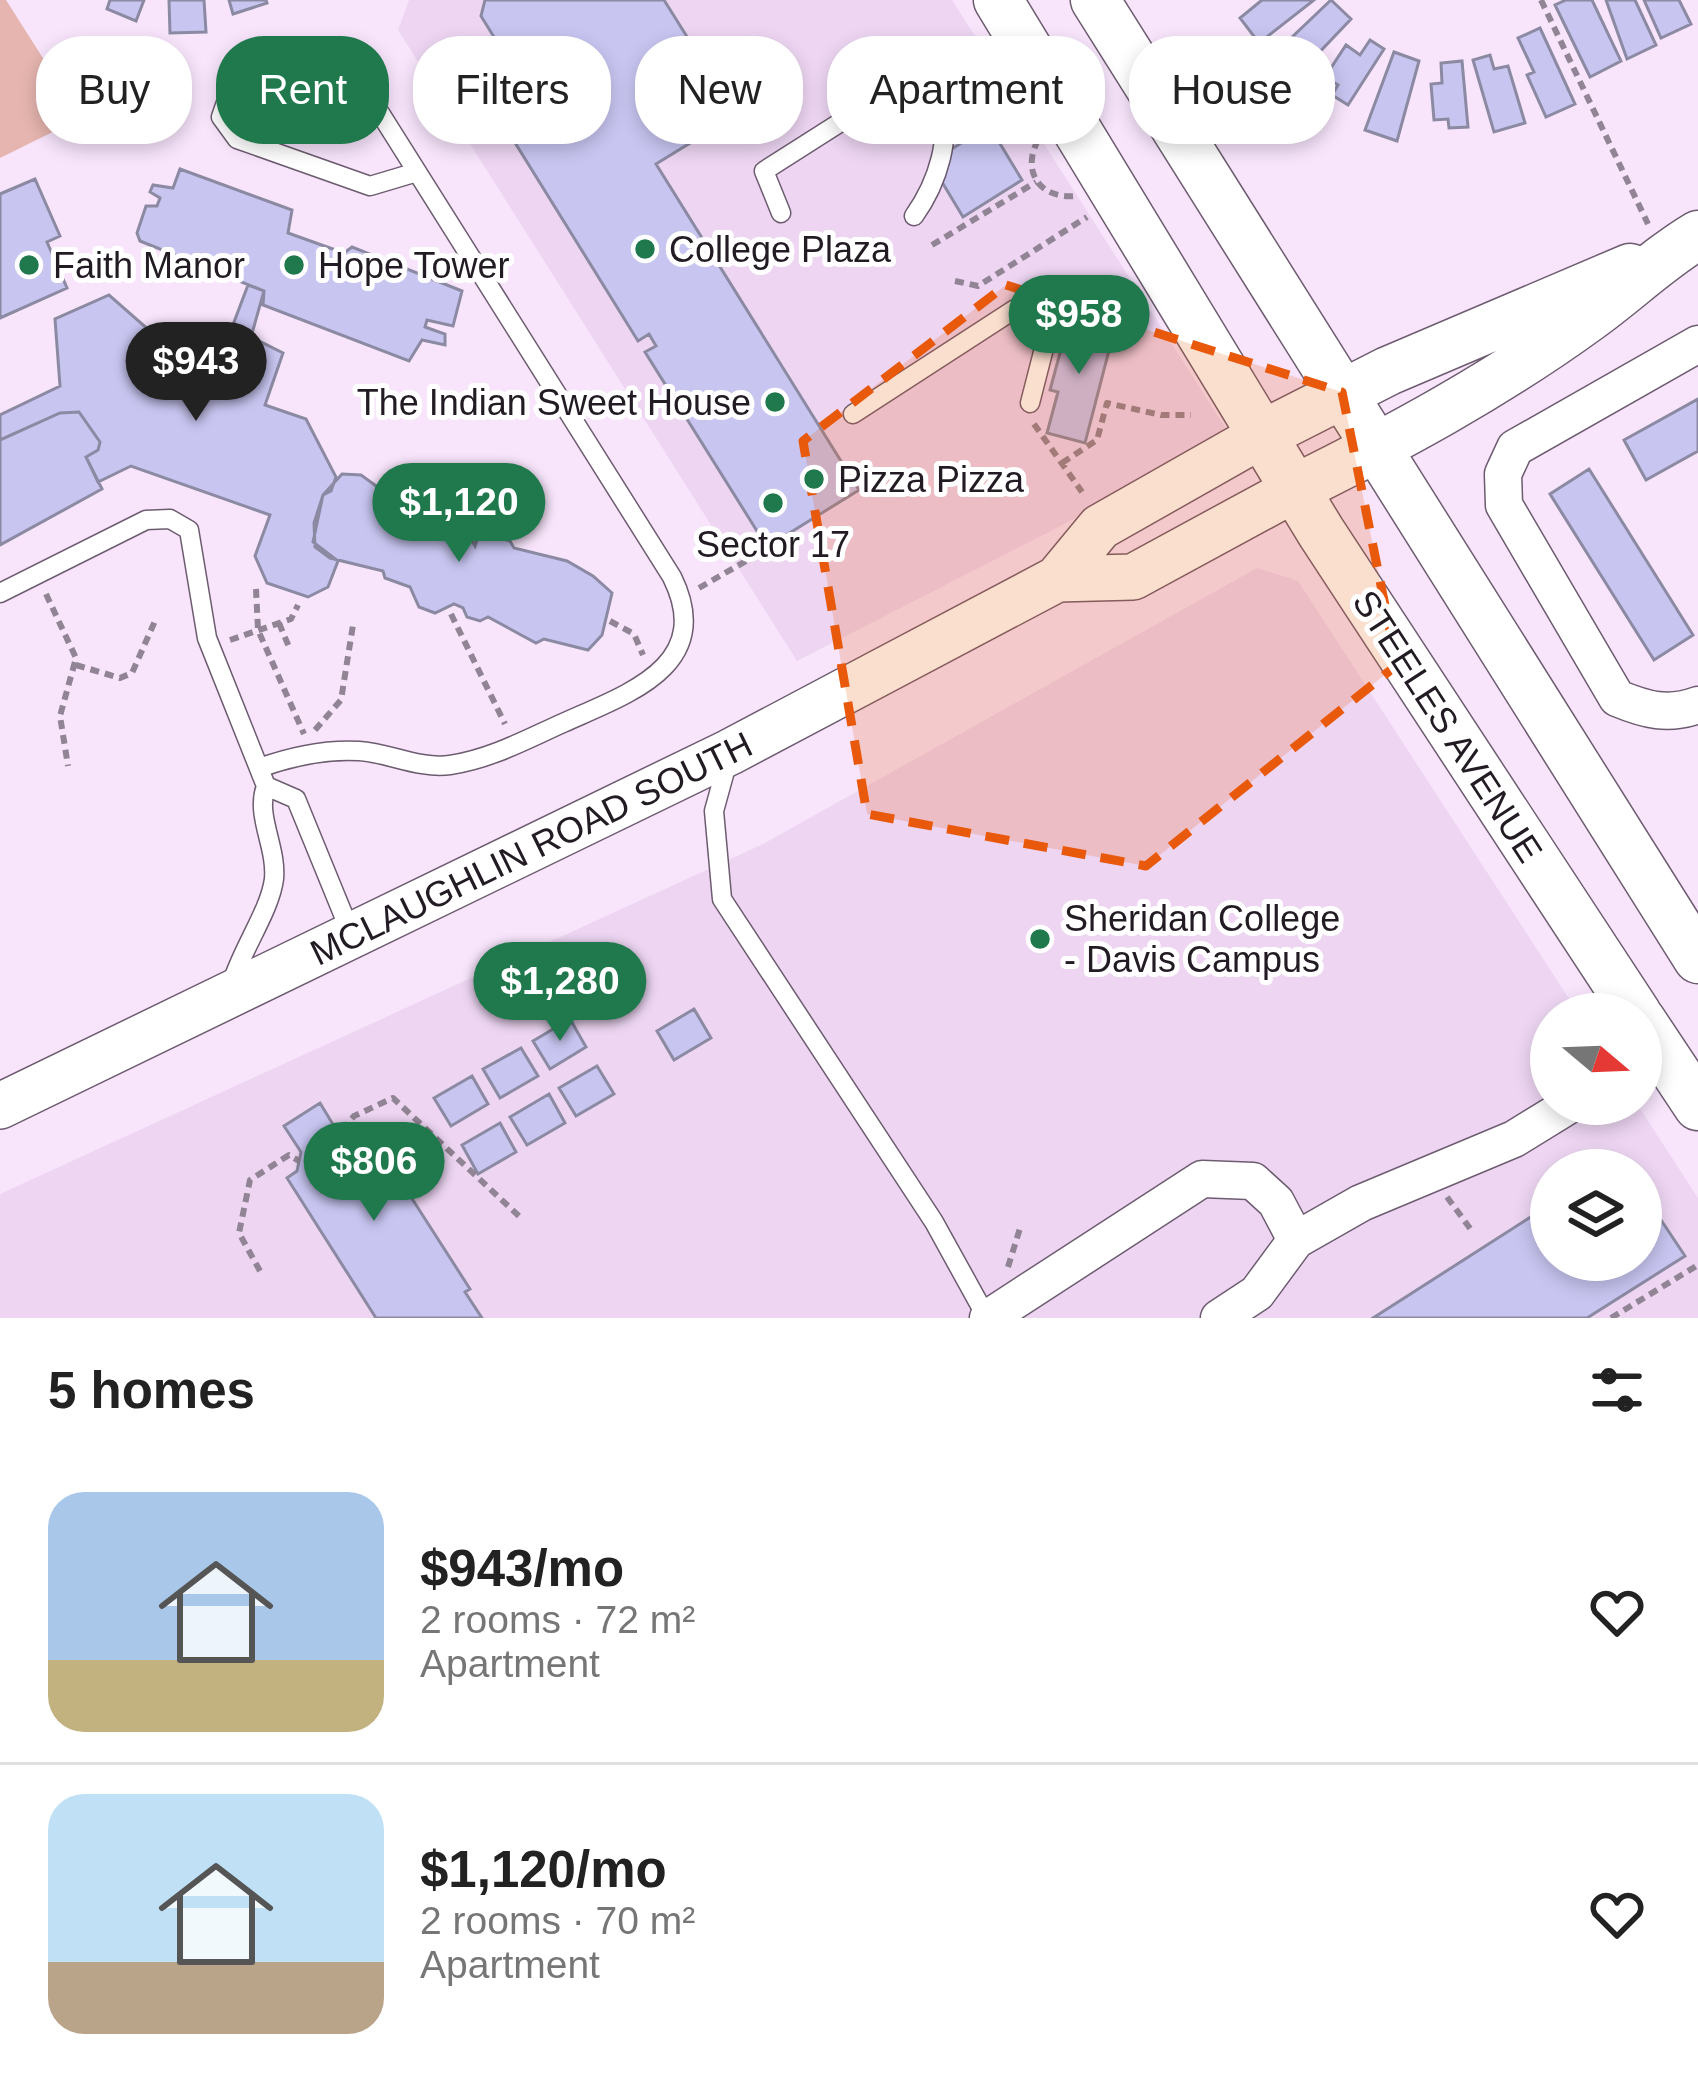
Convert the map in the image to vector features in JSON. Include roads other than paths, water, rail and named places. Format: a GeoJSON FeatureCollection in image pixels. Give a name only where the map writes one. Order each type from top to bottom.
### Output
{"type":"FeatureCollection","features":[{"type":"Feature","properties":{"kind":"main road","name":"STEELES AVENUE"},"geometry":{"type":"LineString","coordinates":[[998,0],[1295,489],[1628,993]]}},
{"type":"Feature","properties":{"kind":"main road"},"geometry":{"type":"LineString","coordinates":[[1096,0],[1698,959]]}},
{"type":"Feature","properties":{"kind":"main road","name":"MCLAUGHLIN ROAD SOUTH"},"geometry":{"type":"LineString","coordinates":[[1262,435],[1570,289],[1680,246]]}},
{"type":"Feature","properties":{"kind":"main road","name":"MCLAUGHLIN ROAD SOUTH"},"geometry":{"type":"LineString","coordinates":[[1295,489],[1380,447],[1590,317],[1680,246]]}},
{"type":"Feature","properties":{"kind":"main road","name":"STEELES AVENUE"},"geometry":{"type":"LineString","coordinates":[[1662,1046],[1698,1106]]}},
{"type":"Feature","properties":{"kind":"street"},"geometry":{"type":"LineString","coordinates":[[1698,344],[1515,448],[1503,474],[1504,506],[1617,698],[1646,710],[1678,712],[1698,705]]}},
{"type":"Feature","properties":{"kind":"street","name":"MCLAUGHLIN ROAD SOUTH"},"geometry":{"type":"LineString","coordinates":[[0,1106],[730,752],[1057,579],[1100,526],[1262,435]]}},
{"type":"Feature","properties":{"kind":"street","name":"MCLAUGHLIN ROAD SOUTH"},"geometry":{"type":"LineString","coordinates":[[1057,579],[1133,577],[1295,489]]}},
{"type":"Feature","properties":{"kind":"street"},"geometry":{"type":"LineString","coordinates":[[1219,1318],[1258,1293],[1296,1240],[1361,1203],[1537,1125]]}},
{"type":"Feature","properties":{"kind":"street"},"geometry":{"type":"LineString","coordinates":[[988,1318],[1202,1180],[1253,1181],[1276,1202],[1296,1240]]}},
{"type":"Feature","properties":{"kind":"lane"},"geometry":{"type":"LineString","coordinates":[[262,777],[294,756],[361,751],[446,766],[515,745],[653,680],[683,637],[681,596],[417,172],[339,55],[280,62],[230,92],[221,117],[237,139],[370,186],[417,172]]}},
{"type":"Feature","properties":{"kind":"lane"},"geometry":{"type":"LineString","coordinates":[[781,213],[764,171],[888,92],[916,90],[936,97],[946,122],[928,196],[914,216]]}},
{"type":"Feature","properties":{"kind":"lane"},"geometry":{"type":"LineString","coordinates":[[853,415],[1015,309],[1052,317],[1031,412]]}},
{"type":"Feature","properties":{"kind":"lane"},"geometry":{"type":"LineString","coordinates":[[0,593],[146,520],[170,519],[189,530],[210,646],[262,777],[260,802],[274,853],[274,885],[241,950],[227,996]]}},
{"type":"Feature","properties":{"kind":"lane"},"geometry":{"type":"LineString","coordinates":[[730,752],[714,811],[722,899],[934,1222],[988,1318]]}},
{"type":"Feature","properties":{"kind":"lane"},"geometry":{"type":"LineString","coordinates":[[262,777],[296,799],[352,936]]}},
{"type":"Feature","properties":{"kind":"place","name":"College Plaza"},"geometry":{"type":"Point","coordinates":[645,249]}},
{"type":"Feature","properties":{"kind":"place","name":"Faith Manor"},"geometry":{"type":"Point","coordinates":[29,265]}},
{"type":"Feature","properties":{"kind":"place","name":"Hope Tower"},"geometry":{"type":"Point","coordinates":[294,265]}},
{"type":"Feature","properties":{"kind":"place","name":"The Indian Sweet House"},"geometry":{"type":"Point","coordinates":[775,402]}},
{"type":"Feature","properties":{"kind":"place","name":"Pizza Pizza"},"geometry":{"type":"Point","coordinates":[814,479]}},
{"type":"Feature","properties":{"kind":"place","name":"Sector 17"},"geometry":{"type":"Point","coordinates":[773,503]}},
{"type":"Feature","properties":{"kind":"place","name":"Sheridan College - Davis Campus"},"geometry":{"type":"Point","coordinates":[1040,939]}}]}
